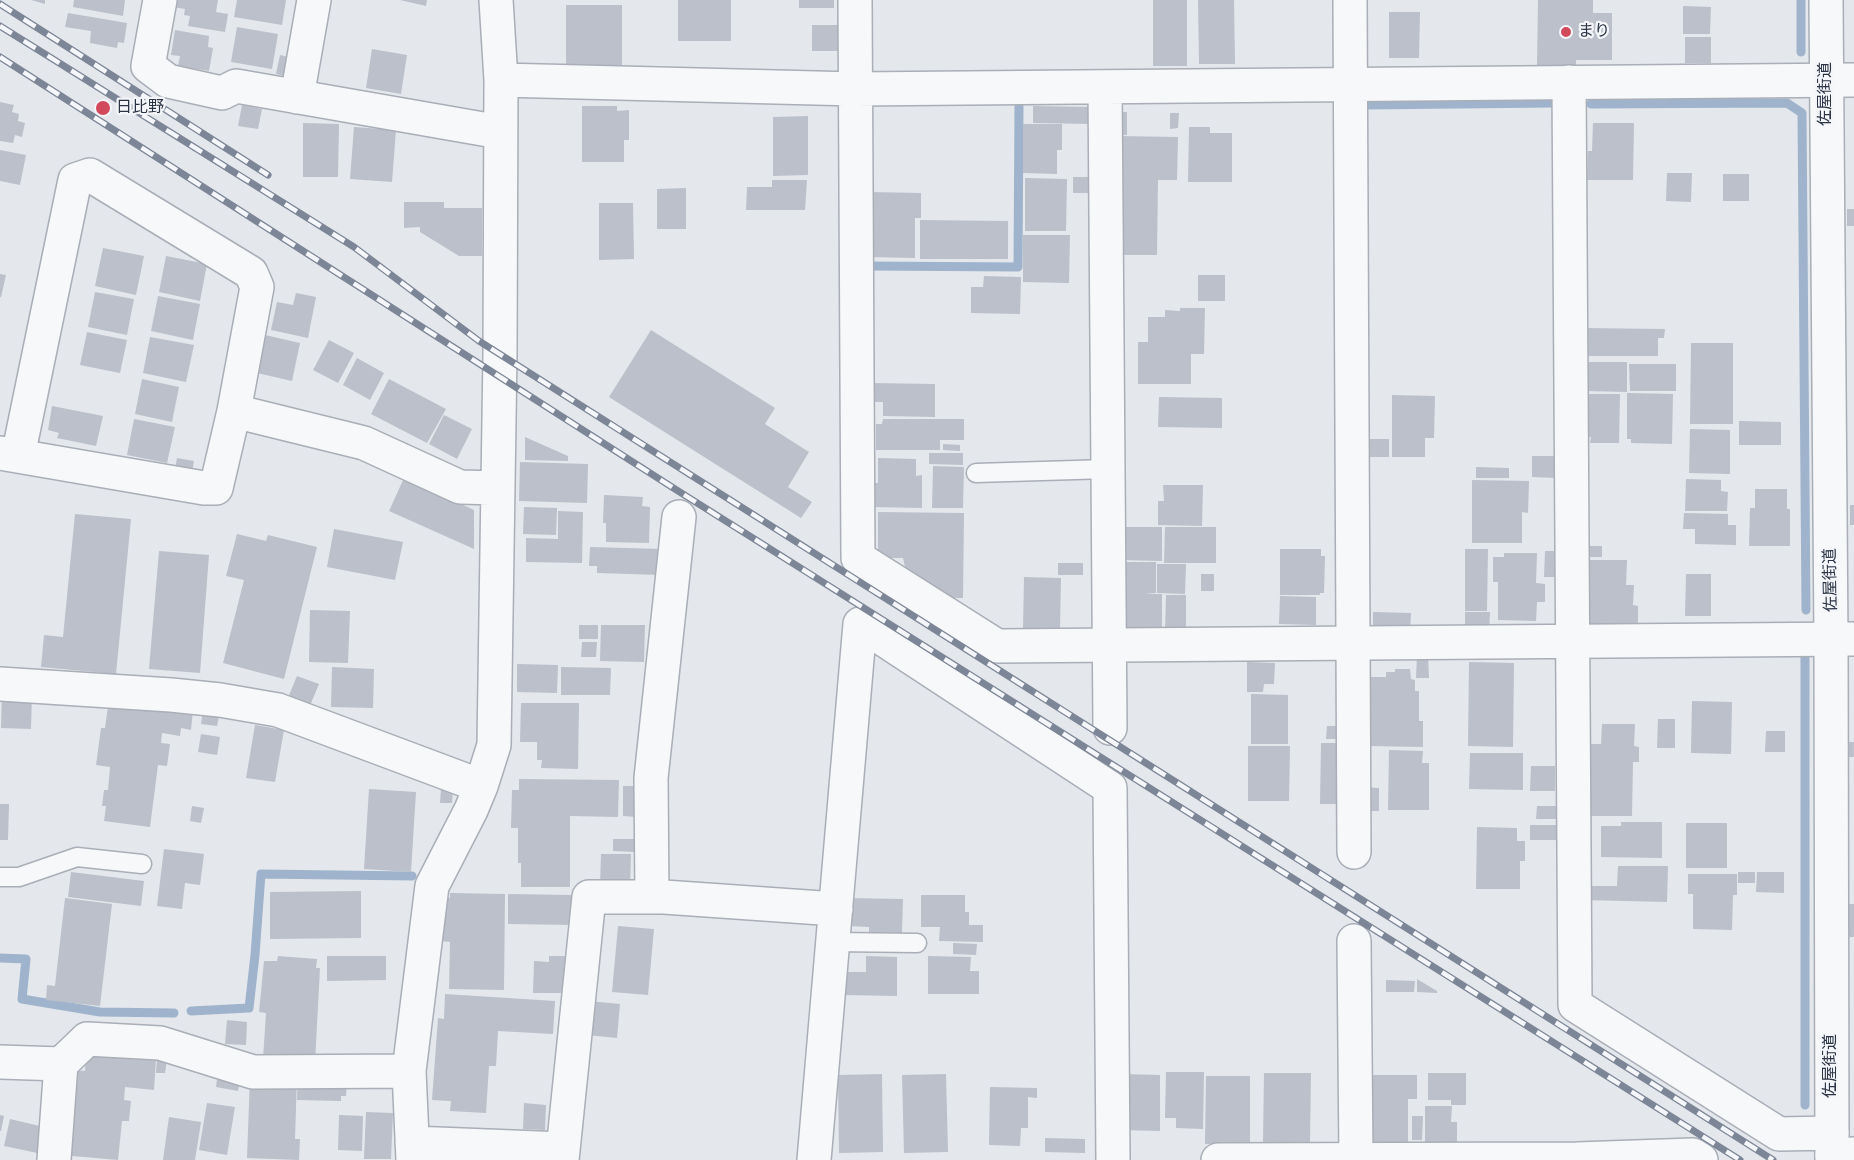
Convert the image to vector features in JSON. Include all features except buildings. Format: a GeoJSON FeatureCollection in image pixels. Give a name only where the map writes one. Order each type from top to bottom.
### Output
{"type":"FeatureCollection","features":[{"type":"Feature","properties":{"kind":"street"},"geometry":{"type":"LineString","coordinates":[[160,0],[148,66],[168,81],[222,93],[236,86],[500,132]]}},
{"type":"Feature","properties":{"kind":"street"},"geometry":{"type":"LineString","coordinates":[[297,97],[314,0]]}},
{"type":"Feature","properties":{"kind":"street"},"geometry":{"type":"LineString","coordinates":[[496,0],[501,80],[494,745],[471,810],[432,886],[409,1071],[412,1152],[562,1154],[589,897],[652,897],[836,909]]}},
{"type":"Feature","properties":{"kind":"street"},"geometry":{"type":"LineString","coordinates":[[855,0],[858,558],[997,646],[1843,639]]}},
{"type":"Feature","properties":{"kind":"street"},"geometry":{"type":"LineString","coordinates":[[1350,0],[1354,852]]}},
{"type":"Feature","properties":{"kind":"street","name":"佐屋街道"},"geometry":{"type":"LineString","coordinates":[[1826,0],[1840,80],[1843,639],[1837,1151]]}},
{"type":"Feature","properties":{"kind":"street"},"geometry":{"type":"LineString","coordinates":[[501,80],[855,89],[1840,80]]}},
{"type":"Feature","properties":{"kind":"street"},"geometry":{"type":"LineString","coordinates":[[1569,82],[1575,1005],[1779,1134],[1837,1151]]}},
{"type":"Feature","properties":{"kind":"street"},"geometry":{"type":"LineString","coordinates":[[1105,87],[1110,728]]}},
{"type":"Feature","properties":{"kind":"street"},"geometry":{"type":"LineString","coordinates":[[90,175],[251,273],[258,287],[234,411],[216,488],[204,488],[9,454],[75,180],[90,175]]}},
{"type":"Feature","properties":{"kind":"street"},"geometry":{"type":"LineString","coordinates":[[234,411],[364,443],[460,487],[498,488]]}},
{"type":"Feature","properties":{"kind":"street"},"geometry":{"type":"LineString","coordinates":[[652,897],[651,777],[679,517]]}},
{"type":"Feature","properties":{"kind":"street"},"geometry":{"type":"LineString","coordinates":[[814,1160],[860,624],[1110,788],[1113,1160]]}},
{"type":"Feature","properties":{"kind":"street"},"geometry":{"type":"LineString","coordinates":[[0,684],[171,695],[220,700],[278,710],[481,786]]}},
{"type":"Feature","properties":{"kind":"street"},"geometry":{"type":"LineString","coordinates":[[1354,940],[1356,1159]]}},
{"type":"Feature","properties":{"kind":"street"},"geometry":{"type":"LineString","coordinates":[[54,1160],[61,1064],[87,1039],[160,1043],[253,1072],[409,1071]]}},
{"type":"Feature","properties":{"kind":"street"},"geometry":{"type":"LineString","coordinates":[[0,1062],[61,1064]]}},
{"type":"Feature","properties":{"kind":"street"},"geometry":{"type":"LineString","coordinates":[[1218,1160],[1577,1160],[1694,1155],[1701,1160]]}},
{"type":"Feature","properties":{"kind":"lane"},"geometry":{"type":"LineString","coordinates":[[976,473],[1108,469]]}},
{"type":"Feature","properties":{"kind":"lane"},"geometry":{"type":"LineString","coordinates":[[0,877],[19,877],[77,857],[142,864]]}},
{"type":"Feature","properties":{"kind":"lane"},"geometry":{"type":"LineString","coordinates":[[833,942],[917,944]]}},
{"type":"Feature","properties":{"kind":"waterway"},"geometry":{"type":"LineString","coordinates":[[1801,0],[1801,52]]}},
{"type":"Feature","properties":{"kind":"waterway"},"geometry":{"type":"LineString","coordinates":[[1368,105],[1552,103]]}},
{"type":"Feature","properties":{"kind":"waterway"},"geometry":{"type":"LineString","coordinates":[[1591,104],[1787,103],[1802,113],[1806,610]]}},
{"type":"Feature","properties":{"kind":"waterway"},"geometry":{"type":"LineString","coordinates":[[865,266],[1018,267],[1019,107]]}},
{"type":"Feature","properties":{"kind":"waterway"},"geometry":{"type":"LineString","coordinates":[[1805,653],[1805,1105]]}},
{"type":"Feature","properties":{"kind":"waterway"},"geometry":{"type":"LineString","coordinates":[[191,1011],[249,1008],[261,874],[412,876]]}},
{"type":"Feature","properties":{"kind":"waterway"},"geometry":{"type":"LineString","coordinates":[[0,958],[26,959],[22,999],[100,1012],[174,1013]]}},
{"type":"Feature","properties":{"kind":"railway"},"geometry":{"type":"LineString","coordinates":[[0,4],[268,175]]}},
{"type":"Feature","properties":{"kind":"railway"},"geometry":{"type":"LineString","coordinates":[[0,26],[354,247],[479,341],[1773,1160]]}},
{"type":"Feature","properties":{"kind":"railway"},"geometry":{"type":"LineString","coordinates":[[0,57],[675,489],[1740,1160]]}},
{"type":"Feature","properties":{"kind":"place","name":"まり"},"geometry":{"type":"Point","coordinates":[1566,32]}},
{"type":"Feature","properties":{"kind":"place","name":"日比野"},"geometry":{"type":"Point","coordinates":[103,108]}}]}
